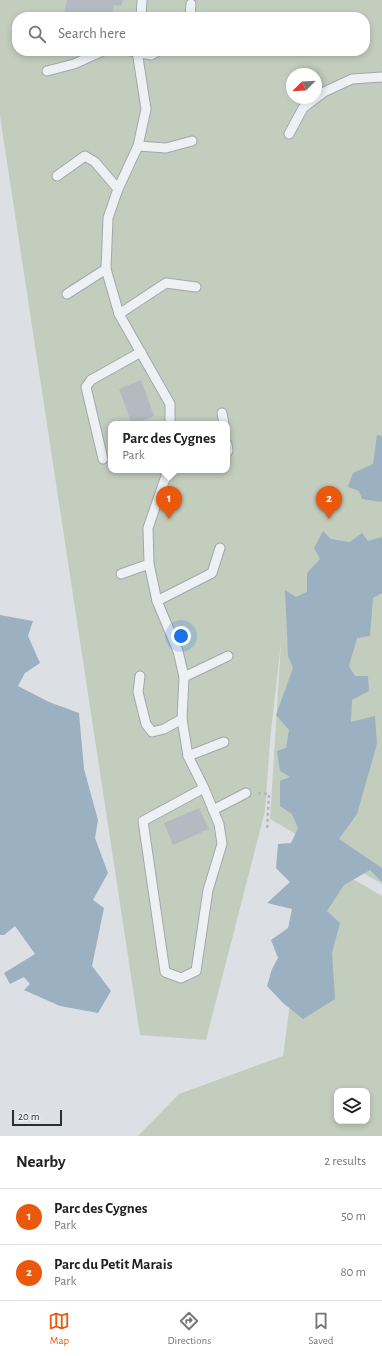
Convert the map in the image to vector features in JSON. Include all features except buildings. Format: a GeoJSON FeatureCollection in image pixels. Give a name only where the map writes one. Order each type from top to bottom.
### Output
{"type":"FeatureCollection","features":[{"type":"Feature","properties":{"kind":"lane"},"geometry":{"type":"LineString","coordinates":[[141,12],[142,0]]}},
{"type":"Feature","properties":{"kind":"lane"},"geometry":{"type":"LineString","coordinates":[[190,12],[191,4]]}},
{"type":"Feature","properties":{"kind":"lane"},"geometry":{"type":"LineString","coordinates":[[47,72],[74,64],[92,56]]}},
{"type":"Feature","properties":{"kind":"lane"},"geometry":{"type":"LineString","coordinates":[[136,56],[146,109],[138,146],[118,189],[108,218],[106,269],[119,314],[170,404],[170,421]]}},
{"type":"Feature","properties":{"kind":"lane"},"geometry":{"type":"LineString","coordinates":[[289,134],[304,108],[324,92],[352,80],[382,77]]}},
{"type":"Feature","properties":{"kind":"lane"},"geometry":{"type":"LineString","coordinates":[[138,146],[166,148],[192,141]]}},
{"type":"Feature","properties":{"kind":"lane"},"geometry":{"type":"LineString","coordinates":[[57,176],[85,156],[95,162],[118,189]]}},
{"type":"Feature","properties":{"kind":"lane"},"geometry":{"type":"LineString","coordinates":[[67,294],[106,269]]}},
{"type":"Feature","properties":{"kind":"lane"},"geometry":{"type":"LineString","coordinates":[[119,314],[166,283],[196,287]]}},
{"type":"Feature","properties":{"kind":"lane"},"geometry":{"type":"LineString","coordinates":[[103,459],[86,387],[91,380],[141,352]]}},
{"type":"Feature","properties":{"kind":"lane"},"geometry":{"type":"LineString","coordinates":[[222,413],[223,421]]}},
{"type":"Feature","properties":{"kind":"lane"},"geometry":{"type":"LineString","coordinates":[[167,473],[148,528],[149,564],[157,601],[178,651],[184,678],[182,719],[188,756],[204,788],[219,824],[222,844],[208,890],[196,972],[181,978],[165,972],[143,821],[204,788]]}},
{"type":"Feature","properties":{"kind":"lane"},"geometry":{"type":"LineString","coordinates":[[157,601],[212,573],[220,548]]}},
{"type":"Feature","properties":{"kind":"lane"},"geometry":{"type":"LineString","coordinates":[[121,574],[149,564]]}},
{"type":"Feature","properties":{"kind":"lane"},"geometry":{"type":"LineString","coordinates":[[184,678],[228,656]]}},
{"type":"Feature","properties":{"kind":"lane"},"geometry":{"type":"LineString","coordinates":[[140,676],[138,692],[146,724],[152,732],[164,729],[182,719]]}},
{"type":"Feature","properties":{"kind":"lane"},"geometry":{"type":"LineString","coordinates":[[188,756],[224,742]]}},
{"type":"Feature","properties":{"kind":"lane"},"geometry":{"type":"LineString","coordinates":[[213,810],[246,793]]}},
{"type":"Feature","properties":{"kind":"path"},"geometry":{"type":"LineString","coordinates":[[246,793],[269,794],[267,830]]}},
{"type":"Feature","properties":{"kind":"green space"},"geometry":{"type":"Polygon","coordinates":[[[0,0],[382,0],[382,884],[270,819],[281,643],[270,741],[265,811],[206,1040],[140,1035],[0,116],[0,0]]]}},
{"type":"Feature","properties":{"kind":"green space"},"geometry":{"type":"Polygon","coordinates":[[[310,854],[382,896],[382,1136],[138,1136],[179,1094],[283,1056],[310,854]]]}},
{"type":"Feature","properties":{"kind":"water"},"geometry":{"type":"Polygon","coordinates":[[[377,435],[382,436],[382,502],[362,499],[359,491],[348,487],[353,473],[373,464],[377,435]]]}},
{"type":"Feature","properties":{"kind":"water"},"geometry":{"type":"Polygon","coordinates":[[[323,531],[331,539],[350,542],[362,533],[368,541],[382,537],[382,593],[373,598],[370,636],[357,638],[349,666],[355,676],[368,676],[369,691],[352,700],[351,722],[375,716],[377,744],[357,814],[339,839],[382,868],[382,882],[370,870],[344,885],[327,911],[340,923],[332,953],[335,999],[303,1019],[283,1003],[267,986],[272,969],[278,958],[271,940],[288,928],[292,909],[267,903],[290,882],[276,868],[278,844],[291,843],[298,828],[292,814],[280,806],[280,781],[290,777],[280,771],[277,751],[286,748],[289,730],[276,715],[293,668],[288,656],[285,590],[296,597],[307,592],[307,573],[320,559],[314,548],[323,531]]]}},
{"type":"Feature","properties":{"kind":"water"},"geometry":{"type":"Polygon","coordinates":[[[0,615],[33,621],[28,636],[40,663],[25,673],[18,686],[49,702],[79,713],[84,769],[98,820],[95,838],[108,873],[93,900],[104,908],[92,966],[111,991],[98,1013],[60,1006],[24,990],[30,984],[24,977],[10,984],[4,973],[35,954],[15,926],[4,935],[0,935],[0,615]]]}},
{"type":"Feature","properties":{"kind":"place","name":"Parc des Cygnes"},"geometry":{"type":"Point","coordinates":[169,519]}},
{"type":"Feature","properties":{"kind":"place","name":"Parc du Petit Marais"},"geometry":{"type":"Point","coordinates":[329,519]}}]}
